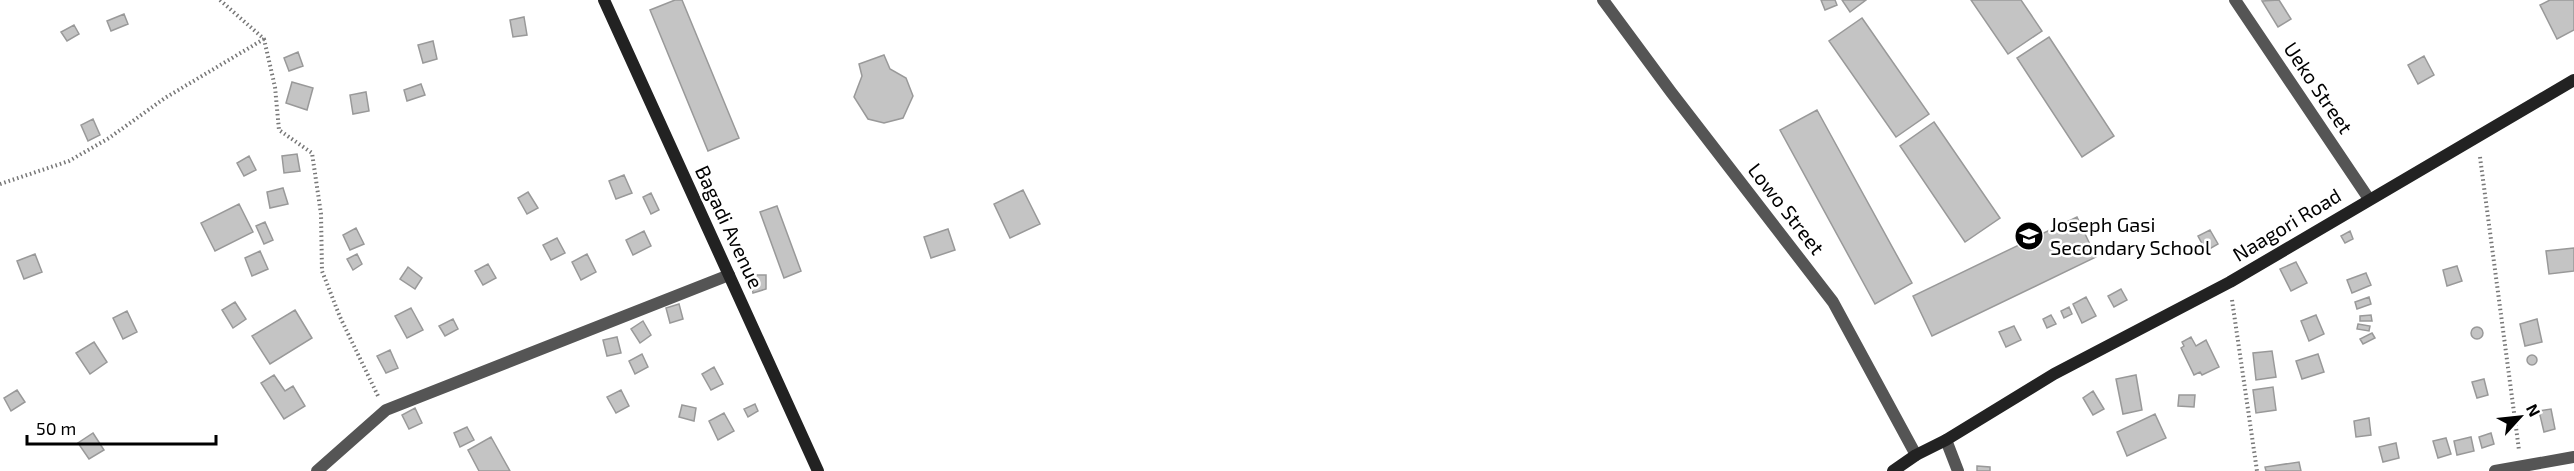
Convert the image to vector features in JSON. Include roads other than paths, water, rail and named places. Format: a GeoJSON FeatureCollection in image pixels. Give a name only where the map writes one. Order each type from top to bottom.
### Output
{"type":"FeatureCollection","features":[{"type":"Feature","properties":{"kind":"street","name":"Bagadi Avenue"},"geometry":{"type":"LineString","coordinates":[[604,0],[818,471]]}},
{"type":"Feature","properties":{"kind":"street","name":"Lowo Street"},"geometry":{"type":"LineString","coordinates":[[1604,0],[1671,92],[1833,302],[1916,454]]}},
{"type":"Feature","properties":{"kind":"street","name":"Ueko Street"},"geometry":{"type":"LineString","coordinates":[[2235,0],[2369,199]]}},
{"type":"Feature","properties":{"kind":"street","name":"Naagori Road"},"geometry":{"type":"LineString","coordinates":[[1893,471],[1916,454],[1946,440],[2054,374],[2230,282],[2574,80]]}},
{"type":"Feature","properties":{"kind":"street"},"geometry":{"type":"LineString","coordinates":[[317,471],[386,410],[729,275]]}},
{"type":"Feature","properties":{"kind":"street"},"geometry":{"type":"LineString","coordinates":[[1946,440],[1958,471]]}},
{"type":"Feature","properties":{"kind":"street"},"geometry":{"type":"LineString","coordinates":[[2495,471],[2574,457]]}},
{"type":"Feature","properties":{"kind":"place","name":"Joseph Gasi Secondary School"},"geometry":{"type":"Point","coordinates":[2029,236]}}]}
